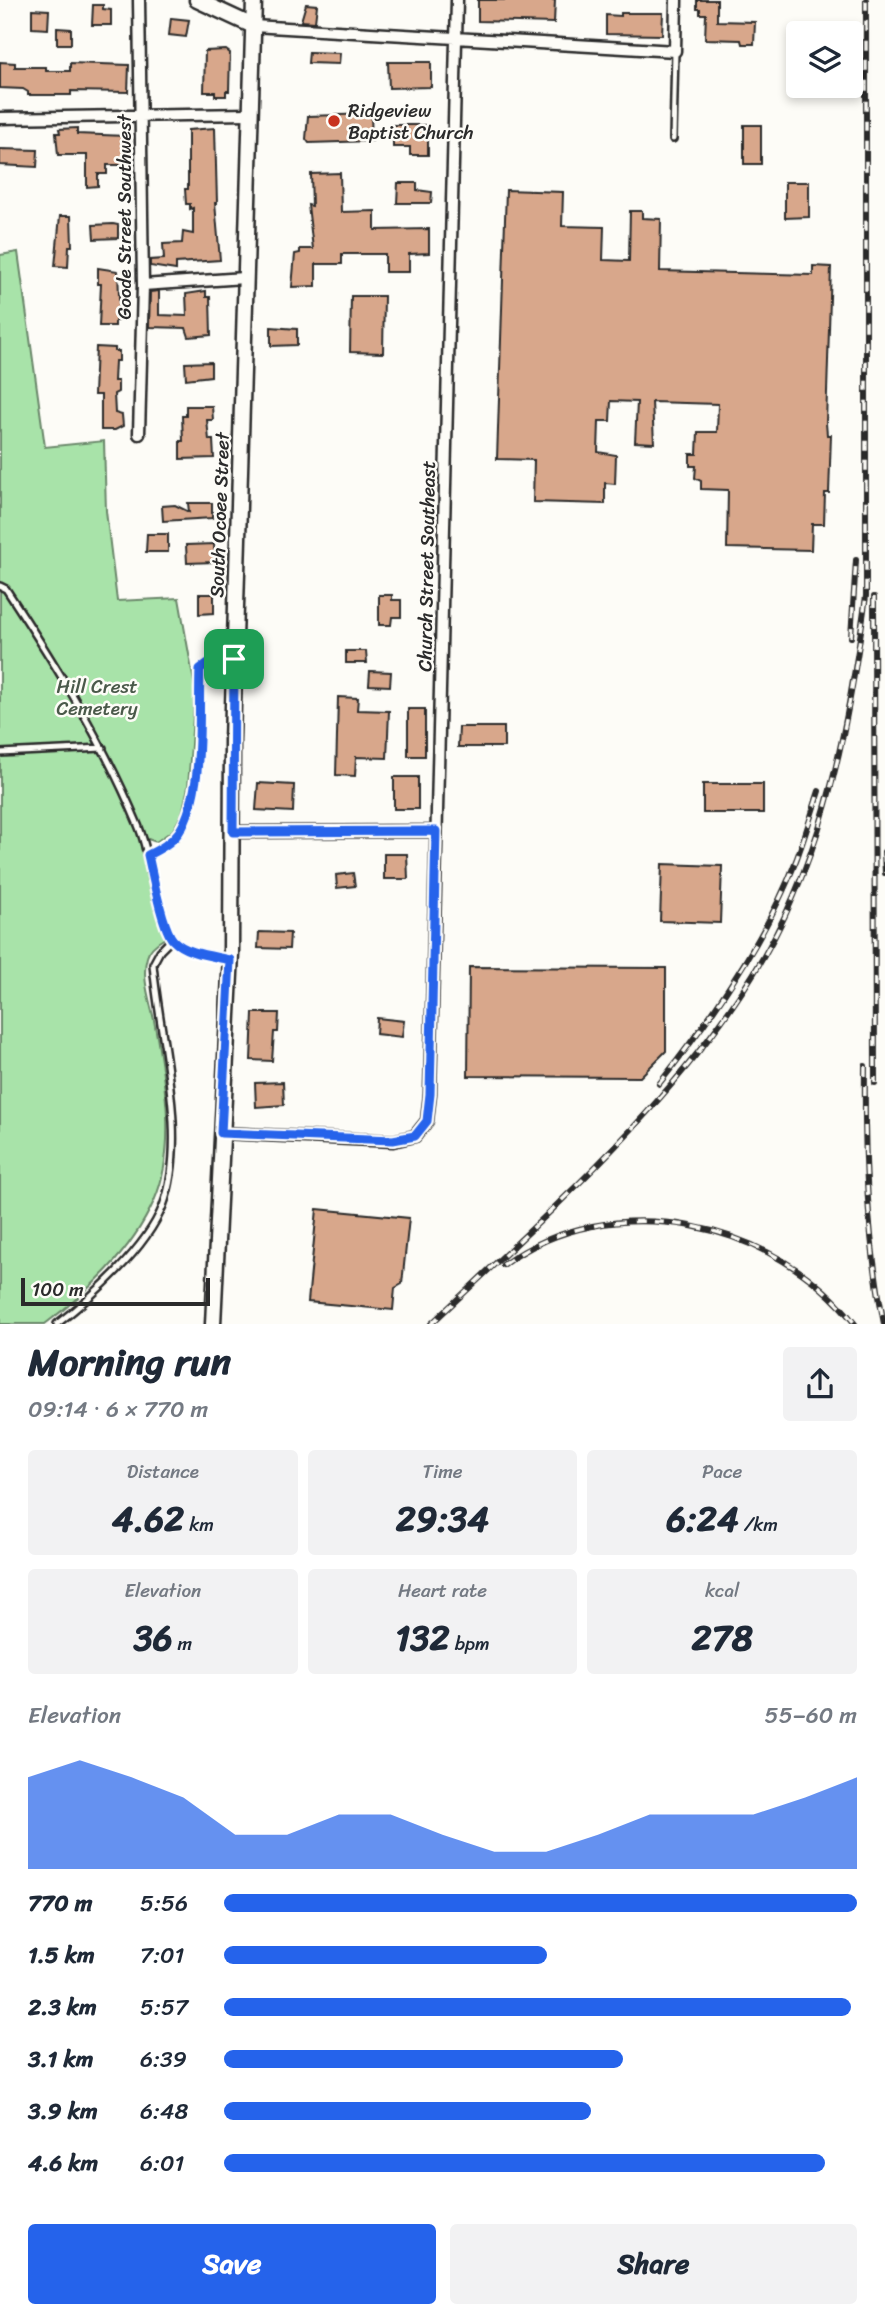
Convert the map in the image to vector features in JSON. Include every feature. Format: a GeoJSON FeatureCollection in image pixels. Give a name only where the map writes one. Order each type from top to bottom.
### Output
{"type":"FeatureCollection","features":[{"type":"Feature","properties":{"kind":"street","name":"Goode Street Southwest"},"geometry":{"type":"LineString","coordinates":[[139,0],[143,285],[139,434]]}},
{"type":"Feature","properties":{"kind":"street"},"geometry":{"type":"LineString","coordinates":[[197,0],[253,26],[675,51],[676,0]]}},
{"type":"Feature","properties":{"kind":"street","name":"South Ocoee Street"},"geometry":{"type":"LineString","coordinates":[[213,1324],[230,960],[234,659],[254,0]]}},
{"type":"Feature","properties":{"kind":"street","name":"Church Street Southeast"},"geometry":{"type":"LineString","coordinates":[[221,1133],[393,1140],[415,1136],[427,1121],[430,1094],[457,0]]}},
{"type":"Feature","properties":{"kind":"street"},"geometry":{"type":"LineString","coordinates":[[0,118],[249,114]]}},
{"type":"Feature","properties":{"kind":"street"},"geometry":{"type":"LineString","coordinates":[[143,285],[244,278]]}},
{"type":"Feature","properties":{"kind":"street"},"geometry":{"type":"LineString","coordinates":[[233,832],[436,831]]}},
{"type":"Feature","properties":{"kind":"lane"},"geometry":{"type":"LineString","coordinates":[[673,139],[675,51]]}},
{"type":"Feature","properties":{"kind":"lane"},"geometry":{"type":"LineString","coordinates":[[0,586],[6,589],[52,660],[103,748],[140,829],[172,939],[191,951],[230,960]]}},
{"type":"Feature","properties":{"kind":"lane"},"geometry":{"type":"LineString","coordinates":[[148,855],[163,847],[178,833],[188,814],[197,756],[200,669],[208,663],[234,659]]}},
{"type":"Feature","properties":{"kind":"lane"},"geometry":{"type":"LineString","coordinates":[[0,753],[103,748]]}},
{"type":"Feature","properties":{"kind":"lane"},"geometry":{"type":"LineString","coordinates":[[57,1324],[100,1291],[144,1237],[163,1206],[173,1152],[170,1082],[153,964],[160,951],[172,939]]}},
{"type":"Feature","properties":{"kind":"green space","name":"Hill Crest Cemetery"},"geometry":{"type":"Polygon","coordinates":[[[18,252],[45,447],[104,441],[106,511],[117,601],[179,598],[195,688],[188,787],[182,814],[173,830],[156,842],[148,839],[141,847],[165,938],[150,951],[145,965],[167,1111],[166,1158],[161,1180],[145,1220],[121,1254],[93,1284],[45,1324],[0,1324],[0,255],[18,252]]]}},
{"type":"Feature","properties":{"kind":"building"},"geometry":{"type":"Polygon","coordinates":[[[478,0],[555,0],[554,23],[478,21],[478,0]]]}},
{"type":"Feature","properties":{"kind":"building"},"geometry":{"type":"Polygon","coordinates":[[[697,0],[717,0],[717,21],[755,22],[754,44],[742,44],[741,40],[705,39],[706,14],[700,14],[697,0]]]}},
{"type":"Feature","properties":{"kind":"building"},"geometry":{"type":"Polygon","coordinates":[[[306,4],[317,5],[315,22],[301,21],[306,4]]]}},
{"type":"Feature","properties":{"kind":"building"},"geometry":{"type":"Polygon","coordinates":[[[93,5],[103,5],[103,9],[111,10],[111,25],[92,25],[93,5]]]}},
{"type":"Feature","properties":{"kind":"building"},"geometry":{"type":"Polygon","coordinates":[[[32,9],[49,10],[48,29],[32,28],[32,9]]]}},
{"type":"Feature","properties":{"kind":"building"},"geometry":{"type":"Polygon","coordinates":[[[621,13],[663,13],[662,35],[606,34],[606,15],[621,16],[621,13]]]}},
{"type":"Feature","properties":{"kind":"building"},"geometry":{"type":"Polygon","coordinates":[[[171,18],[189,20],[186,37],[169,35],[171,18]]]}},
{"type":"Feature","properties":{"kind":"building"},"geometry":{"type":"Polygon","coordinates":[[[57,28],[71,29],[71,44],[57,44],[57,28]]]}},
{"type":"Feature","properties":{"kind":"building"},"geometry":{"type":"Polygon","coordinates":[[[226,50],[230,53],[229,91],[226,91],[226,96],[204,92],[205,51],[226,50]]]}},
{"type":"Feature","properties":{"kind":"building"},"geometry":{"type":"Polygon","coordinates":[[[309,52],[340,53],[339,64],[308,63],[309,52]]]}},
{"type":"Feature","properties":{"kind":"building"},"geometry":{"type":"Polygon","coordinates":[[[0,62],[15,63],[15,67],[46,67],[46,71],[70,71],[70,63],[129,65],[128,92],[71,91],[71,95],[28,95],[23,89],[0,88],[0,62]]]}},
{"type":"Feature","properties":{"kind":"building"},"geometry":{"type":"Polygon","coordinates":[[[388,62],[431,62],[431,87],[389,88],[388,62]]]}},
{"type":"Feature","properties":{"kind":"building"},"geometry":{"type":"Polygon","coordinates":[[[371,114],[372,141],[309,143],[306,139],[308,116],[371,114]]]}},
{"type":"Feature","properties":{"kind":"building"},"geometry":{"type":"Polygon","coordinates":[[[393,125],[428,125],[428,155],[410,155],[410,147],[393,147],[393,125]]]}},
{"type":"Feature","properties":{"kind":"building"},"geometry":{"type":"Polygon","coordinates":[[[744,125],[761,125],[761,164],[744,164],[744,125]]]}},
{"type":"Feature","properties":{"kind":"building"},"geometry":{"type":"Polygon","coordinates":[[[77,128],[77,134],[126,136],[128,140],[126,165],[107,165],[107,174],[98,174],[98,186],[87,187],[87,155],[58,155],[56,133],[60,133],[59,129],[77,128]]]}},
{"type":"Feature","properties":{"kind":"building"},"geometry":{"type":"Polygon","coordinates":[[[215,128],[215,203],[220,260],[176,263],[176,270],[150,266],[150,260],[164,259],[163,244],[182,243],[183,232],[193,234],[193,208],[190,209],[190,204],[186,204],[185,189],[188,189],[188,130],[215,128]]]}},
{"type":"Feature","properties":{"kind":"building"},"geometry":{"type":"Polygon","coordinates":[[[0,149],[38,150],[37,167],[0,165],[0,149]]]}},
{"type":"Feature","properties":{"kind":"building"},"geometry":{"type":"Polygon","coordinates":[[[340,173],[341,212],[375,211],[375,230],[429,229],[429,253],[409,254],[409,272],[385,272],[385,254],[342,254],[342,264],[316,264],[316,286],[292,287],[295,254],[300,253],[300,249],[313,249],[308,205],[312,206],[311,174],[340,173]]]}},
{"type":"Feature","properties":{"kind":"building"},"geometry":{"type":"Polygon","coordinates":[[[785,182],[809,182],[809,217],[785,218],[785,182]]]}},
{"type":"Feature","properties":{"kind":"building"},"geometry":{"type":"Polygon","coordinates":[[[398,183],[417,183],[417,190],[432,192],[431,203],[397,203],[398,183]]]}},
{"type":"Feature","properties":{"kind":"building"},"geometry":{"type":"Polygon","coordinates":[[[506,190],[563,192],[562,226],[604,227],[603,260],[629,261],[630,211],[642,211],[642,218],[661,219],[660,271],[813,275],[813,266],[831,267],[826,423],[827,435],[831,435],[829,493],[825,493],[824,524],[812,524],[811,550],[727,548],[728,490],[701,489],[701,481],[695,478],[696,466],[690,466],[690,454],[697,454],[698,432],[717,432],[718,404],[652,402],[654,443],[635,442],[637,402],[611,401],[610,421],[599,421],[598,452],[616,455],[615,484],[605,483],[605,504],[533,502],[534,460],[497,459],[506,190]]]}},
{"type":"Feature","properties":{"kind":"building"},"geometry":{"type":"Polygon","coordinates":[[[60,216],[71,216],[72,246],[69,246],[68,267],[55,266],[60,216]]]}},
{"type":"Feature","properties":{"kind":"building"},"geometry":{"type":"Polygon","coordinates":[[[93,225],[118,225],[118,238],[94,239],[93,225]]]}},
{"type":"Feature","properties":{"kind":"building"},"geometry":{"type":"Polygon","coordinates":[[[98,268],[118,271],[120,321],[115,321],[115,326],[99,326],[101,284],[98,284],[98,268]]]}},
{"type":"Feature","properties":{"kind":"building"},"geometry":{"type":"Polygon","coordinates":[[[159,291],[159,315],[187,316],[186,294],[206,291],[206,297],[210,297],[211,335],[189,337],[186,328],[149,327],[150,292],[159,291]]]}},
{"type":"Feature","properties":{"kind":"building"},"geometry":{"type":"Polygon","coordinates":[[[351,296],[384,296],[383,353],[350,352],[351,296]]]}},
{"type":"Feature","properties":{"kind":"building"},"geometry":{"type":"Polygon","coordinates":[[[271,327],[297,329],[297,345],[271,346],[271,327]]]}},
{"type":"Feature","properties":{"kind":"building"},"geometry":{"type":"Polygon","coordinates":[[[96,347],[115,348],[115,351],[119,351],[119,361],[115,361],[114,381],[118,381],[118,392],[114,394],[115,413],[122,415],[123,426],[115,430],[101,430],[101,395],[94,395],[96,347]]]}},
{"type":"Feature","properties":{"kind":"building"},"geometry":{"type":"Polygon","coordinates":[[[211,362],[211,376],[186,379],[185,363],[211,362]]]}},
{"type":"Feature","properties":{"kind":"building"},"geometry":{"type":"Polygon","coordinates":[[[186,406],[212,406],[213,420],[207,420],[209,440],[213,440],[214,458],[180,459],[180,441],[183,441],[182,416],[186,416],[186,406]]]}},
{"type":"Feature","properties":{"kind":"building"},"geometry":{"type":"Polygon","coordinates":[[[188,503],[212,503],[212,518],[163,521],[162,506],[175,505],[189,512],[188,503]]]}},
{"type":"Feature","properties":{"kind":"building"},"geometry":{"type":"Polygon","coordinates":[[[147,534],[168,534],[168,552],[146,552],[147,534]]]}},
{"type":"Feature","properties":{"kind":"building"},"geometry":{"type":"Polygon","coordinates":[[[214,544],[215,562],[187,563],[186,545],[214,544]]]}},
{"type":"Feature","properties":{"kind":"building"},"geometry":{"type":"Polygon","coordinates":[[[199,594],[214,594],[214,613],[199,614],[199,594]]]}},
{"type":"Feature","properties":{"kind":"building"},"geometry":{"type":"Polygon","coordinates":[[[379,595],[392,595],[392,600],[401,600],[401,617],[392,617],[391,625],[379,625],[379,595]]]}},
{"type":"Feature","properties":{"kind":"building"},"geometry":{"type":"Polygon","coordinates":[[[346,651],[366,651],[367,663],[346,663],[346,651]]]}},
{"type":"Feature","properties":{"kind":"building"},"geometry":{"type":"Polygon","coordinates":[[[370,671],[391,672],[390,686],[369,685],[370,671]]]}},
{"type":"Feature","properties":{"kind":"building"},"geometry":{"type":"Polygon","coordinates":[[[338,697],[358,698],[357,710],[389,711],[387,758],[356,757],[355,776],[336,775],[338,697]]]}},
{"type":"Feature","properties":{"kind":"building"},"geometry":{"type":"Polygon","coordinates":[[[408,709],[425,709],[425,756],[408,756],[408,709]]]}},
{"type":"Feature","properties":{"kind":"building"},"geometry":{"type":"Polygon","coordinates":[[[459,727],[504,727],[504,747],[458,747],[459,727]]]}},
{"type":"Feature","properties":{"kind":"building"},"geometry":{"type":"Polygon","coordinates":[[[394,777],[418,777],[418,809],[394,809],[394,777]]]}},
{"type":"Feature","properties":{"kind":"building"},"geometry":{"type":"Polygon","coordinates":[[[258,783],[294,785],[293,812],[256,810],[258,783]]]}},
{"type":"Feature","properties":{"kind":"building"},"geometry":{"type":"Polygon","coordinates":[[[703,784],[763,784],[763,813],[703,813],[703,784]]]}},
{"type":"Feature","properties":{"kind":"building"},"geometry":{"type":"Polygon","coordinates":[[[384,854],[407,854],[408,879],[384,879],[384,854]]]}},
{"type":"Feature","properties":{"kind":"building"},"geometry":{"type":"Polygon","coordinates":[[[662,864],[722,866],[720,923],[660,921],[662,864]]]}},
{"type":"Feature","properties":{"kind":"building"},"geometry":{"type":"Polygon","coordinates":[[[353,873],[355,886],[337,888],[336,875],[353,873]]]}},
{"type":"Feature","properties":{"kind":"building"},"geometry":{"type":"Polygon","coordinates":[[[259,932],[290,933],[289,949],[258,948],[259,932]]]}},
{"type":"Feature","properties":{"kind":"building"},"geometry":{"type":"Polygon","coordinates":[[[469,967],[666,968],[666,1051],[640,1077],[468,1076],[469,967]]]}},
{"type":"Feature","properties":{"kind":"building"},"geometry":{"type":"Polygon","coordinates":[[[253,1013],[279,1013],[278,1032],[274,1032],[272,1061],[251,1060],[253,1013]]]}},
{"type":"Feature","properties":{"kind":"building"},"geometry":{"type":"Polygon","coordinates":[[[377,1018],[404,1021],[402,1037],[376,1034],[377,1018]]]}},
{"type":"Feature","properties":{"kind":"building"},"geometry":{"type":"Polygon","coordinates":[[[283,1082],[284,1105],[256,1107],[255,1083],[283,1082]]]}},
{"type":"Feature","properties":{"kind":"building"},"geometry":{"type":"Polygon","coordinates":[[[317,1209],[409,1218],[402,1284],[395,1288],[393,1310],[308,1302],[317,1209]]]}},
{"type":"Feature","properties":{"kind":"railway"},"geometry":{"type":"LineString","coordinates":[[431,1324],[611,1151],[695,1056],[732,1007],[764,956],[786,914],[819,826],[843,735],[866,596],[866,0]]}},
{"type":"Feature","properties":{"kind":"railway"},"geometry":{"type":"LineString","coordinates":[[851,637],[856,560]]}},
{"type":"Feature","properties":{"kind":"railway"},"geometry":{"type":"LineString","coordinates":[[874,597],[875,1083]]}},
{"type":"Feature","properties":{"kind":"railway"},"geometry":{"type":"LineString","coordinates":[[659,1084],[737,976],[770,918],[797,858],[819,791]]}},
{"type":"Feature","properties":{"kind":"railway"},"geometry":{"type":"LineString","coordinates":[[884,852],[885,873]]}},
{"type":"Feature","properties":{"kind":"railway"},"geometry":{"type":"LineString","coordinates":[[865,1066],[868,1196],[884,1324]]}},
{"type":"Feature","properties":{"kind":"railway"},"geometry":{"type":"LineString","coordinates":[[503,1265],[546,1240],[592,1226],[641,1221],[690,1226],[737,1239],[782,1260],[822,1289],[855,1324]]}},
{"type":"Feature","properties":{"kind":"place","name":"Ridgeview Baptist Church"},"geometry":{"type":"Point","coordinates":[334,121]}},
{"type":"Feature","properties":{"kind":"route"},"geometry":{"type":"LineString","coordinates":[[234,659],[233,832],[436,831],[430,1094],[427,1121],[415,1136],[393,1140],[221,1133],[230,960],[191,951],[172,939],[148,855],[163,847],[178,833],[188,814],[197,756],[200,669],[208,663],[234,659]]}}]}
